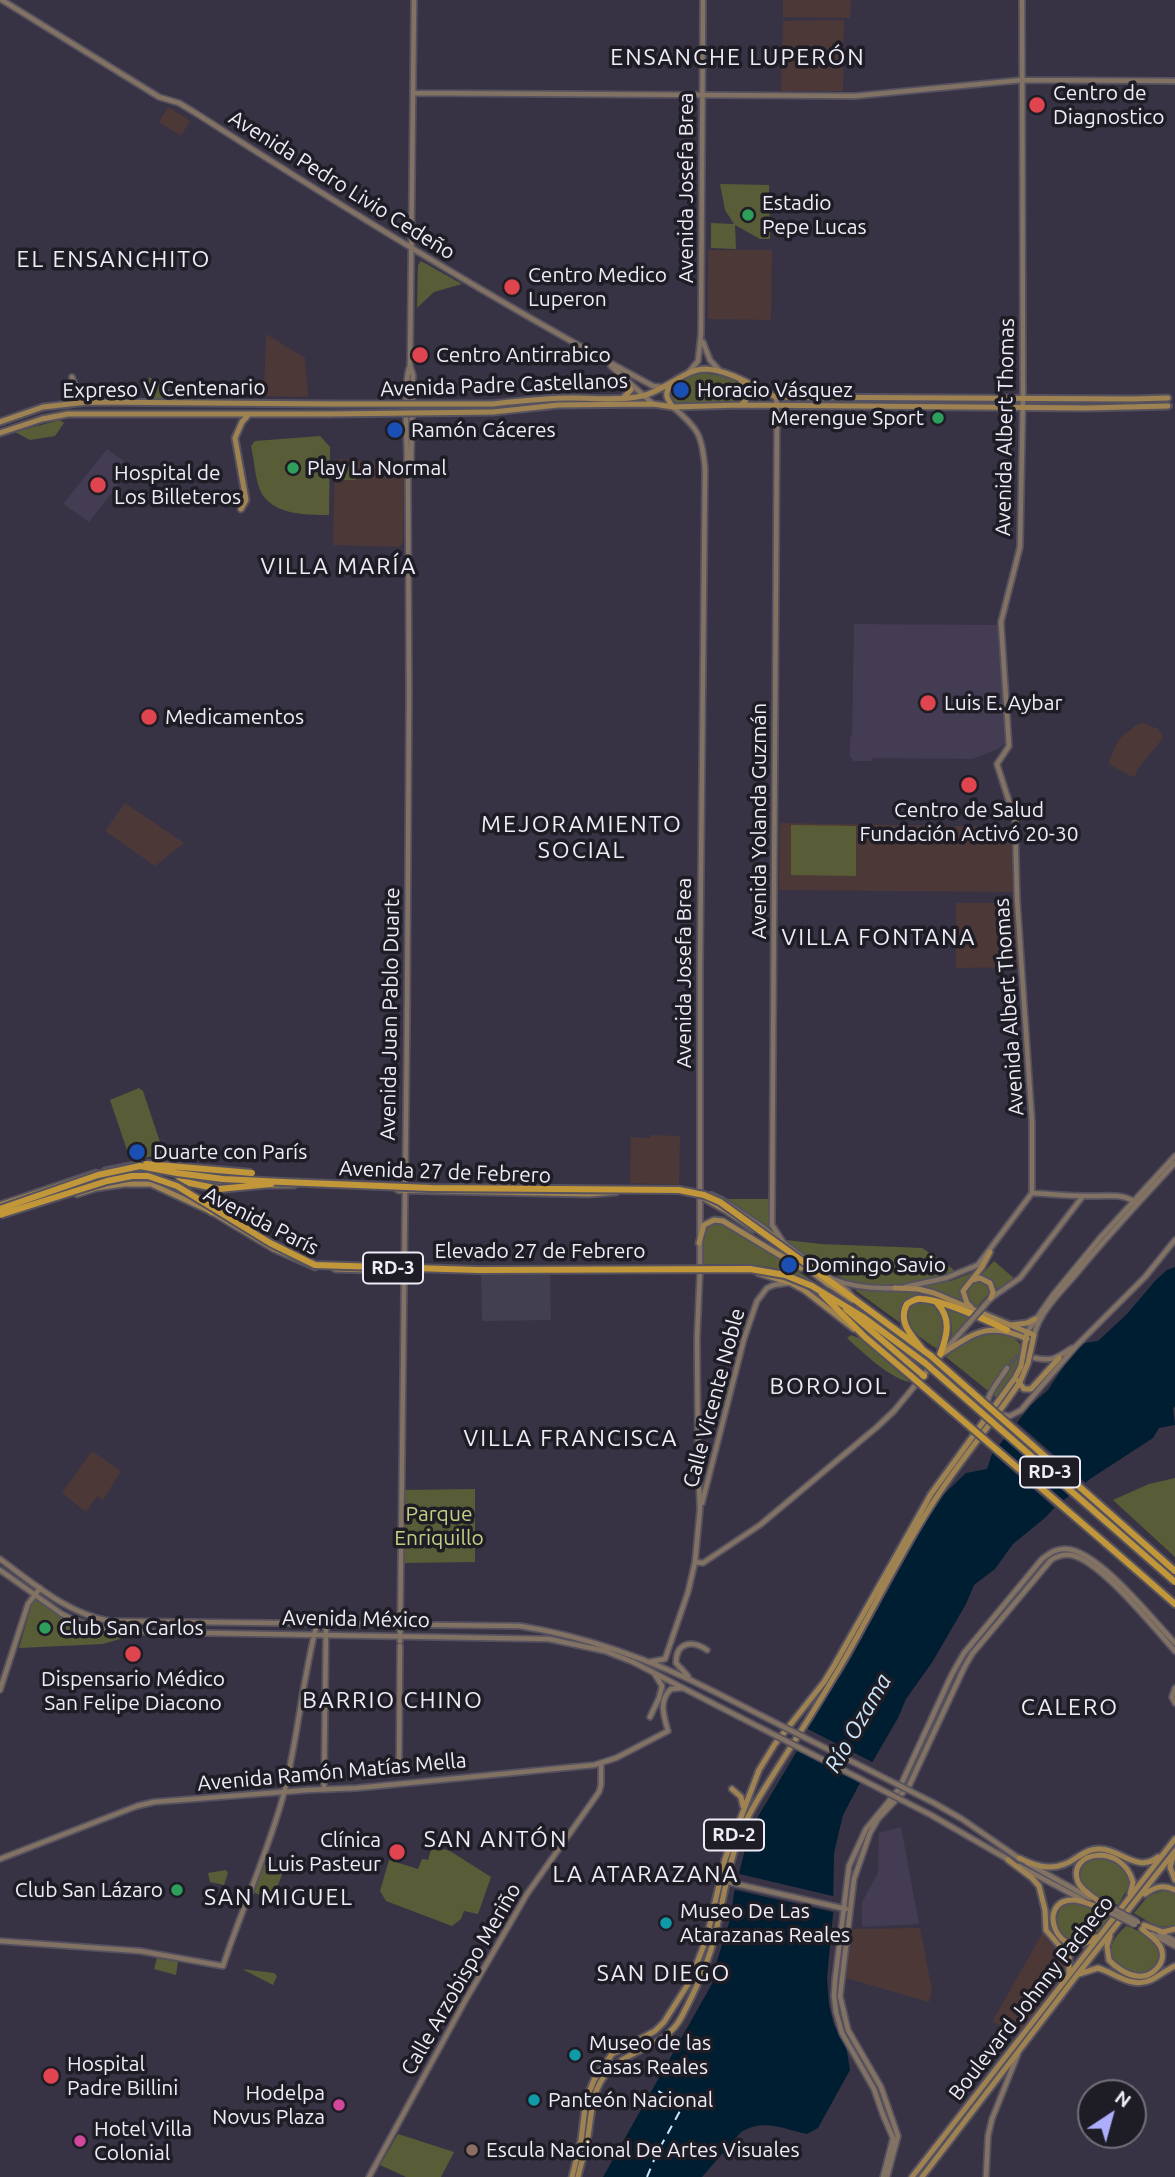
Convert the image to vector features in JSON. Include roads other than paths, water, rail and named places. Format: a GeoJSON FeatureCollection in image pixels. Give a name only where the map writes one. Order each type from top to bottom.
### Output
{"type":"FeatureCollection","features":[{"type":"Feature","properties":{"kind":"highway"},"geometry":{"type":"LineString","coordinates":[[140,1166],[158,1164],[261,1174]]}},
{"type":"Feature","properties":{"kind":"highway","name":"RD-3"},"geometry":{"type":"LineString","coordinates":[[0,1207],[98,1175],[140,1166],[223,1179],[430,1188],[678,1190],[704,1195],[720,1202],[931,1356],[1175,1571]]}},
{"type":"Feature","properties":{"kind":"highway","name":"Elevado 27 de Febrero"},"geometry":{"type":"LineString","coordinates":[[0,1216],[85,1187],[141,1176],[177,1186],[286,1252],[308,1263],[322,1266],[479,1270],[750,1269],[785,1275],[815,1288]]}},
{"type":"Feature","properties":{"kind":"highway"},"geometry":{"type":"LineString","coordinates":[[179,1177],[208,1188],[228,1189],[283,1182]]}},
{"type":"Feature","properties":{"kind":"highway"},"geometry":{"type":"LineString","coordinates":[[85,1187],[133,1178],[149,1179],[177,1189],[212,1212]]}},
{"type":"Feature","properties":{"kind":"highway"},"geometry":{"type":"LineString","coordinates":[[820,1274],[830,1282]]}},
{"type":"Feature","properties":{"kind":"highway"},"geometry":{"type":"LineString","coordinates":[[815,1288],[865,1337]]}},
{"type":"Feature","properties":{"kind":"highway","name":"RD-3"},"geometry":{"type":"LineString","coordinates":[[815,1288],[863,1317],[925,1363],[1175,1582]]}},
{"type":"Feature","properties":{"kind":"highway"},"geometry":{"type":"LineString","coordinates":[[828,1294],[924,1376]]}},
{"type":"Feature","properties":{"kind":"highway"},"geometry":{"type":"LineString","coordinates":[[923,1350],[903,1321],[903,1314],[910,1301],[920,1298],[1007,1328]]}},
{"type":"Feature","properties":{"kind":"highway"},"geometry":{"type":"LineString","coordinates":[[932,1300],[942,1308],[948,1326],[940,1355]]}},
{"type":"Feature","properties":{"kind":"highway","name":"RD-3"},"geometry":{"type":"LineString","coordinates":[[865,1337],[1175,1604]]}},
{"type":"Feature","properties":{"kind":"main road","name":"Avenida Pedro Livio Cedeño"},"geometry":{"type":"LineString","coordinates":[[2,0],[159,97],[179,103],[355,214],[606,361],[653,386],[670,386]]}},
{"type":"Feature","properties":{"kind":"main road"},"geometry":{"type":"LineString","coordinates":[[412,248],[414,0]]}},
{"type":"Feature","properties":{"kind":"main road","name":"Avenida Josefa Brea"},"geometry":{"type":"LineString","coordinates":[[686,374],[698,361],[701,334],[703,0]]}},
{"type":"Feature","properties":{"kind":"main road","name":"Avenida Albert Thomas"},"geometry":{"type":"LineString","coordinates":[[1022,0],[1023,397],[1020,547],[1002,622],[1009,746],[998,764],[1015,820],[1032,1122],[1032,1193]]}},
{"type":"Feature","properties":{"kind":"main road"},"geometry":{"type":"LineString","coordinates":[[413,93],[877,95],[980,82],[1022,80],[1175,81]]}},
{"type":"Feature","properties":{"kind":"main road","name":"Avenida Juan Pablo Duarte"},"geometry":{"type":"LineString","coordinates":[[399,1783],[412,248]]}},
{"type":"Feature","properties":{"kind":"main road","name":"Avenida Josefa Brea"},"geometry":{"type":"LineString","coordinates":[[701,334],[710,360],[730,376]]}},
{"type":"Feature","properties":{"kind":"main road"},"geometry":{"type":"LineString","coordinates":[[606,361],[653,404]]}},
{"type":"Feature","properties":{"kind":"main road"},"geometry":{"type":"LineString","coordinates":[[686,374],[692,370],[713,370],[776,397],[1168,398]]}},
{"type":"Feature","properties":{"kind":"main road","name":"Avenida Padre Castellanos"},"geometry":{"type":"LineString","coordinates":[[331,404],[492,404],[534,399],[621,398],[644,396],[670,386],[686,374]]}},
{"type":"Feature","properties":{"kind":"main road"},"geometry":{"type":"LineString","coordinates":[[72,377],[78,393],[94,402]]}},
{"type":"Feature","properties":{"kind":"main road"},"geometry":{"type":"LineString","coordinates":[[621,398],[627,396],[631,390],[627,380]]}},
{"type":"Feature","properties":{"kind":"main road"},"geometry":{"type":"LineString","coordinates":[[739,380],[748,392],[748,398],[741,405]]}},
{"type":"Feature","properties":{"kind":"main road"},"geometry":{"type":"LineString","coordinates":[[670,386],[666,390],[667,398],[673,407]]}},
{"type":"Feature","properties":{"kind":"main road","name":"Avenida Yolanda Guzmán"},"geometry":{"type":"LineString","coordinates":[[776,397],[772,1225],[783,1242]]}},
{"type":"Feature","properties":{"kind":"main road","name":"Expreso V Centenario"},"geometry":{"type":"LineString","coordinates":[[0,422],[43,407],[94,402],[331,404]]}},
{"type":"Feature","properties":{"kind":"main road","name":"Avenida Padre Castellanos"},"geometry":{"type":"LineString","coordinates":[[330,414],[493,412],[558,405],[653,404],[673,407],[1168,406]]}},
{"type":"Feature","properties":{"kind":"main road","name":"Avenida Josefa Brea"},"geometry":{"type":"LineString","coordinates":[[673,407],[697,429],[703,443],[705,469],[697,1339],[701,1509]]}},
{"type":"Feature","properties":{"kind":"main road","name":"Expreso V Centenario"},"geometry":{"type":"LineString","coordinates":[[0,433],[41,419],[68,414],[330,414]]}},
{"type":"Feature","properties":{"kind":"main road"},"geometry":{"type":"LineString","coordinates":[[241,509],[246,500],[235,438],[249,414]]}},
{"type":"Feature","properties":{"kind":"main road"},"geometry":{"type":"LineString","coordinates":[[1029,1337],[1056,1297],[1175,1156]]}},
{"type":"Feature","properties":{"kind":"main road"},"geometry":{"type":"LineString","coordinates":[[934,1496],[987,1416],[995,1411],[1027,1363],[1029,1337],[1035,1319],[1100,1237],[1175,1163]]}},
{"type":"Feature","properties":{"kind":"main road","name":"Avenida 27 de Febrero"},"geometry":{"type":"LineString","coordinates":[[0,1207],[84,1176],[127,1165],[150,1165],[179,1177],[221,1184],[589,1194],[678,1192],[699,1194],[830,1282]]}},
{"type":"Feature","properties":{"kind":"main road","name":"Avenida París"},"geometry":{"type":"LineString","coordinates":[[0,1216],[96,1188],[133,1183],[151,1184],[212,1212],[305,1265],[317,1268],[478,1272],[699,1270],[755,1272],[791,1283]]}},
{"type":"Feature","properties":{"kind":"main road"},"geometry":{"type":"LineString","coordinates":[[895,1288],[920,1285],[957,1275],[978,1265],[1032,1193],[1121,1196],[1135,1202]]}},
{"type":"Feature","properties":{"kind":"main road"},"geometry":{"type":"LineString","coordinates":[[699,1194],[722,1200],[783,1242],[842,1295],[855,1301]]}},
{"type":"Feature","properties":{"kind":"main road"},"geometry":{"type":"LineString","coordinates":[[695,1562],[703,1563],[760,1525],[877,1427],[991,1298],[1020,1278],[1083,1196]]}},
{"type":"Feature","properties":{"kind":"main road"},"geometry":{"type":"LineString","coordinates":[[699,1242],[704,1225],[714,1220],[723,1221],[830,1282],[869,1288],[918,1289],[934,1293],[1029,1337]]}},
{"type":"Feature","properties":{"kind":"main road"},"geometry":{"type":"LineString","coordinates":[[995,1411],[1010,1416],[1021,1410],[1076,1346],[1145,1277],[1175,1240]]}},
{"type":"Feature","properties":{"kind":"main road"},"geometry":{"type":"LineString","coordinates":[[976,1312],[967,1303],[963,1291],[990,1252]]}},
{"type":"Feature","properties":{"kind":"main road"},"geometry":{"type":"LineString","coordinates":[[970,1281],[986,1280],[992,1287],[991,1298]]}},
{"type":"Feature","properties":{"kind":"main road"},"geometry":{"type":"LineString","coordinates":[[791,1283],[865,1337]]}},
{"type":"Feature","properties":{"kind":"main road","name":"Calle Vicente Noble"},"geometry":{"type":"LineString","coordinates":[[701,1509],[744,1339],[757,1301],[767,1288],[774,1284],[791,1283]]}},
{"type":"Feature","properties":{"kind":"main road"},"geometry":{"type":"LineString","coordinates":[[940,1355],[971,1336],[989,1329],[1007,1328],[1035,1319]]}},
{"type":"Feature","properties":{"kind":"main road"},"geometry":{"type":"LineString","coordinates":[[1017,1380],[1024,1389],[1031,1389],[1059,1358],[1076,1346]]}},
{"type":"Feature","properties":{"kind":"main road"},"geometry":{"type":"LineString","coordinates":[[1035,1358],[1059,1358]]}},
{"type":"Feature","properties":{"kind":"main road"},"geometry":{"type":"LineString","coordinates":[[993,1421],[985,1410],[987,1399],[1007,1368]]}},
{"type":"Feature","properties":{"kind":"main road"},"geometry":{"type":"LineString","coordinates":[[934,1496],[993,1421],[995,1411]]}},
{"type":"Feature","properties":{"kind":"main road","name":"RD-2"},"geometry":{"type":"LineString","coordinates":[[578,2177],[596,2091],[603,2077],[613,2066],[668,2035],[681,2018],[701,1978],[711,1950],[742,1813],[759,1770],[775,1744],[824,1682],[934,1496]]}},
{"type":"Feature","properties":{"kind":"main road","name":"RD-2"},"geometry":{"type":"LineString","coordinates":[[572,2177],[582,2140],[586,2100],[594,2080],[612,2054],[655,2031],[690,1981],[703,1952],[740,1832],[759,1796],[838,1671],[934,1496]]}},
{"type":"Feature","properties":{"kind":"main road"},"geometry":{"type":"LineString","coordinates":[[649,1662],[665,1659],[686,1599],[695,1562],[701,1509]]}},
{"type":"Feature","properties":{"kind":"main road"},"geometry":{"type":"LineString","coordinates":[[885,2177],[898,2136],[883,2093],[853,2040],[841,2008],[849,1866],[866,1829],[899,1789],[964,1653],[1042,1559],[1051,1552],[1068,1549],[1104,1568],[1175,1643]]}},
{"type":"Feature","properties":{"kind":"main road"},"geometry":{"type":"LineString","coordinates":[[847,1909],[865,1841],[878,1819],[909,1786],[972,1654],[1051,1560],[1070,1555],[1104,1574],[1175,1651]]}},
{"type":"Feature","properties":{"kind":"main road","name":"Avenida México"},"geometry":{"type":"LineString","coordinates":[[0,1559],[70,1609],[94,1619],[478,1625],[533,1628],[603,1644],[694,1681],[934,1803],[1045,1875],[1101,1906]]}},
{"type":"Feature","properties":{"kind":"main road","name":"Avenida México"},"geometry":{"type":"LineString","coordinates":[[0,1570],[72,1620],[99,1629],[549,1639],[605,1651],[653,1672],[931,1815],[1008,1860],[1101,1906]]}},
{"type":"Feature","properties":{"kind":"main road"},"geometry":{"type":"LineString","coordinates":[[0,1690],[28,1604],[40,1588]]}},
{"type":"Feature","properties":{"kind":"main road"},"geometry":{"type":"LineString","coordinates":[[0,1941],[140,1951],[223,1966],[284,1793],[317,1624]]}},
{"type":"Feature","properties":{"kind":"main road"},"geometry":{"type":"LineString","coordinates":[[324,1789],[326,1624]]}},
{"type":"Feature","properties":{"kind":"main road"},"geometry":{"type":"LineString","coordinates":[[694,1681],[681,1671],[676,1663],[677,1654],[682,1647],[691,1643],[708,1650]]}},
{"type":"Feature","properties":{"kind":"main road"},"geometry":{"type":"LineString","coordinates":[[650,1717],[662,1686],[653,1672]]}},
{"type":"Feature","properties":{"kind":"main road","name":"Avenida Ramón Matías Mella"},"geometry":{"type":"LineString","coordinates":[[0,1859],[136,1806],[154,1802],[357,1788],[601,1763],[668,1731],[664,1716],[664,1699],[671,1689],[684,1688]]}},
{"type":"Feature","properties":{"kind":"main road"},"geometry":{"type":"LineString","coordinates":[[1175,1688],[1172,1697],[1175,1703]]}},
{"type":"Feature","properties":{"kind":"main road"},"geometry":{"type":"LineString","coordinates":[[766,1759],[776,1762],[777,1769]]}},
{"type":"Feature","properties":{"kind":"main road","name":"Calle Arzobispo Meriño"},"geometry":{"type":"LineString","coordinates":[[369,2177],[527,1894],[599,1792],[601,1763]]}},
{"type":"Feature","properties":{"kind":"main road"},"geometry":{"type":"LineString","coordinates":[[732,1789],[741,1797],[742,1813]]}},
{"type":"Feature","properties":{"kind":"main road"},"geometry":{"type":"LineString","coordinates":[[860,1828],[866,1829]]}},
{"type":"Feature","properties":{"kind":"main road"},"geometry":{"type":"LineString","coordinates":[[1018,1858],[1041,1867],[1057,1867],[1071,1862],[1088,1850],[1098,1848],[1113,1851],[1135,1862],[1147,1863],[1156,1859],[1174,1840]]}},
{"type":"Feature","properties":{"kind":"main road","name":"Boulevard Johnny Pacheco"},"geometry":{"type":"LineString","coordinates":[[1129,1905],[1174,1840]]}},
{"type":"Feature","properties":{"kind":"main road"},"geometry":{"type":"LineString","coordinates":[[1175,1852],[1170,1867],[1175,1880]]}},
{"type":"Feature","properties":{"kind":"main road","name":"Boulevard Johnny Pacheco"},"geometry":{"type":"LineString","coordinates":[[912,2177],[1067,1978],[1175,1852]]}},
{"type":"Feature","properties":{"kind":"main road"},"geometry":{"type":"LineString","coordinates":[[1101,1906],[1077,1878],[1084,1859],[1098,1854],[1122,1863],[1131,1874],[1133,1882],[1129,1905]]}},
{"type":"Feature","properties":{"kind":"main road"},"geometry":{"type":"LineString","coordinates":[[1008,1860],[1039,1886],[1045,1910],[1046,1930],[1069,1957],[1067,1978]]}},
{"type":"Feature","properties":{"kind":"main road"},"geometry":{"type":"LineString","coordinates":[[726,1882],[847,1909]]}},
{"type":"Feature","properties":{"kind":"main road"},"geometry":{"type":"LineString","coordinates":[[1129,1905],[1156,1887],[1175,1890]]}},
{"type":"Feature","properties":{"kind":"main road"},"geometry":{"type":"LineString","coordinates":[[1111,1927],[1080,1945],[1066,1942],[1056,1933],[1052,1917],[1061,1903],[1076,1900],[1109,1909],[1175,1943]]}},
{"type":"Feature","properties":{"kind":"main road"},"geometry":{"type":"LineString","coordinates":[[1111,1927],[1107,1946],[1109,1960],[1125,1972],[1137,1976],[1154,1972],[1163,1956],[1160,1944],[1140,1925]]}},
{"type":"Feature","properties":{"kind":"main road"},"geometry":{"type":"LineString","coordinates":[[1140,1925],[1163,1932],[1175,1929]]}},
{"type":"Feature","properties":{"kind":"main road","name":"Boulevard Johnny Pacheco"},"geometry":{"type":"LineString","coordinates":[[922,2177],[1111,1927]]}},
{"type":"Feature","properties":{"kind":"main road"},"geometry":{"type":"LineString","coordinates":[[1077,1975],[1098,1968],[1139,1983],[1175,1966]]}},
{"type":"Feature","properties":{"kind":"main road"},"geometry":{"type":"LineString","coordinates":[[986,2177],[988,2136],[992,2119],[1020,2049]]}},
{"type":"Feature","properties":{"kind":"water","name":"Río Ozama"},"geometry":{"type":"Polygon","coordinates":[[[1175,1267],[1175,1425],[1159,1428],[1153,1438],[1090,1479],[1013,1544],[995,1569],[974,1585],[933,1661],[906,1699],[843,1815],[834,1853],[833,1914],[827,1978],[834,2025],[846,2046],[850,2070],[818,2128],[807,2134],[766,2125],[749,2128],[741,2132],[702,2177],[603,2177],[713,1982],[711,1980],[733,1910],[734,1893],[750,1830],[797,1751],[807,1728],[847,1665],[940,1498],[966,1473],[987,1469],[992,1454],[1031,1405],[1048,1390],[1073,1352],[1084,1343],[1098,1341],[1127,1314],[1155,1281],[1167,1270],[1175,1267]]]}},
{"type":"Feature","properties":{"kind":"tunnel"},"geometry":{"type":"LineString","coordinates":[[1168,406],[1175,406]]}},
{"type":"Feature","properties":{"kind":"tunnel"},"geometry":{"type":"LineString","coordinates":[[1007,1368],[1015,1358],[1024,1354]]}},
{"type":"Feature","properties":{"kind":"place","name":"Centro de Diagnostico"},"geometry":{"type":"Point","coordinates":[1037,105]}},
{"type":"Feature","properties":{"kind":"place","name":"Estadio Pepe Lucas"},"geometry":{"type":"Point","coordinates":[748,215]}},
{"type":"Feature","properties":{"kind":"place","name":"Centro Medico Luperon"},"geometry":{"type":"Point","coordinates":[512,287]}},
{"type":"Feature","properties":{"kind":"place","name":"Centro Antirrabico"},"geometry":{"type":"Point","coordinates":[420,355]}},
{"type":"Feature","properties":{"kind":"place","name":"Horacio Vásquez"},"geometry":{"type":"Point","coordinates":[681,390]}},
{"type":"Feature","properties":{"kind":"place","name":"Merengue Sport"},"geometry":{"type":"Point","coordinates":[938,418]}},
{"type":"Feature","properties":{"kind":"place","name":"Ramón Cáceres"},"geometry":{"type":"Point","coordinates":[395,430]}},
{"type":"Feature","properties":{"kind":"place","name":"Play La Normal"},"geometry":{"type":"Point","coordinates":[293,468]}},
{"type":"Feature","properties":{"kind":"place","name":"Hospital de Los Billeteros"},"geometry":{"type":"Point","coordinates":[98,485]}},
{"type":"Feature","properties":{"kind":"place","name":"Luis E. Aybar"},"geometry":{"type":"Point","coordinates":[928,703]}},
{"type":"Feature","properties":{"kind":"place","name":"Medicamentos"},"geometry":{"type":"Point","coordinates":[149,717]}},
{"type":"Feature","properties":{"kind":"place","name":"Centro de Salud Fundación Activó 20-30"},"geometry":{"type":"Point","coordinates":[969,785]}},
{"type":"Feature","properties":{"kind":"place","name":"Duarte con París"},"geometry":{"type":"Point","coordinates":[137,1152]}},
{"type":"Feature","properties":{"kind":"place","name":"Domingo Savio"},"geometry":{"type":"Point","coordinates":[789,1265]}},
{"type":"Feature","properties":{"kind":"place","name":"Club San Carlos"},"geometry":{"type":"Point","coordinates":[45,1628]}},
{"type":"Feature","properties":{"kind":"place","name":"Dispensario Médico San Felipe Diacono"},"geometry":{"type":"Point","coordinates":[133,1654]}},
{"type":"Feature","properties":{"kind":"place","name":"Clínica Luis Pasteur"},"geometry":{"type":"Point","coordinates":[397,1852]}},
{"type":"Feature","properties":{"kind":"place","name":"Club San Lázaro"},"geometry":{"type":"Point","coordinates":[177,1890]}},
{"type":"Feature","properties":{"kind":"place","name":"Museo De Las Atarazanas Reales"},"geometry":{"type":"Point","coordinates":[666,1923]}},
{"type":"Feature","properties":{"kind":"place","name":"Museo de las Casas Reales"},"geometry":{"type":"Point","coordinates":[575,2055]}},
{"type":"Feature","properties":{"kind":"place","name":"Hospital Padre Billini"},"geometry":{"type":"Point","coordinates":[51,2076]}},
{"type":"Feature","properties":{"kind":"place","name":"Panteón Nacional"},"geometry":{"type":"Point","coordinates":[534,2100]}},
{"type":"Feature","properties":{"kind":"place","name":"Hodelpa Novus Plaza"},"geometry":{"type":"Point","coordinates":[339,2105]}},
{"type":"Feature","properties":{"kind":"place","name":"Hotel Villa Colonial"},"geometry":{"type":"Point","coordinates":[80,2141]}},
{"type":"Feature","properties":{"kind":"place","name":"Escula Nacional De Artes Visuales"},"geometry":{"type":"Point","coordinates":[472,2150]}},
{"type":"Feature","properties":{"kind":"district","name":"ENSANCHE LUPERÓN"},"geometry":{"type":"Point","coordinates":[738,57]}},
{"type":"Feature","properties":{"kind":"district","name":"EL ENSANCHITO"},"geometry":{"type":"Point","coordinates":[114,259]}},
{"type":"Feature","properties":{"kind":"district","name":"VILLA MARÍA"},"geometry":{"type":"Point","coordinates":[339,566]}},
{"type":"Feature","properties":{"kind":"district","name":"MEJORAMIENTO SOCIAL"},"geometry":{"type":"Point","coordinates":[582,837]}},
{"type":"Feature","properties":{"kind":"district","name":"VILLA FONTANA"},"geometry":{"type":"Point","coordinates":[879,937]}},
{"type":"Feature","properties":{"kind":"district","name":"BOROJOL"},"geometry":{"type":"Point","coordinates":[829,1386]}},
{"type":"Feature","properties":{"kind":"district","name":"VILLA FRANCISCA"},"geometry":{"type":"Point","coordinates":[571,1438]}},
{"type":"Feature","properties":{"kind":"district","name":"BARRIO CHINO"},"geometry":{"type":"Point","coordinates":[393,1700]}},
{"type":"Feature","properties":{"kind":"district","name":"CALERO"},"geometry":{"type":"Point","coordinates":[1070,1707]}},
{"type":"Feature","properties":{"kind":"district","name":"SAN ANTÓN"},"geometry":{"type":"Point","coordinates":[496,1839]}},
{"type":"Feature","properties":{"kind":"district","name":"LA ATARAZANA"},"geometry":{"type":"Point","coordinates":[646,1874]}},
{"type":"Feature","properties":{"kind":"district","name":"SAN MIGUEL"},"geometry":{"type":"Point","coordinates":[279,1897]}},
{"type":"Feature","properties":{"kind":"district","name":"SAN DIEGO"},"geometry":{"type":"Point","coordinates":[664,1973]}},
{"type":"Feature","properties":{"kind":"park label","name":"Parque Enriquillo"},"geometry":{"type":"Point","coordinates":[439,1526]}}]}
